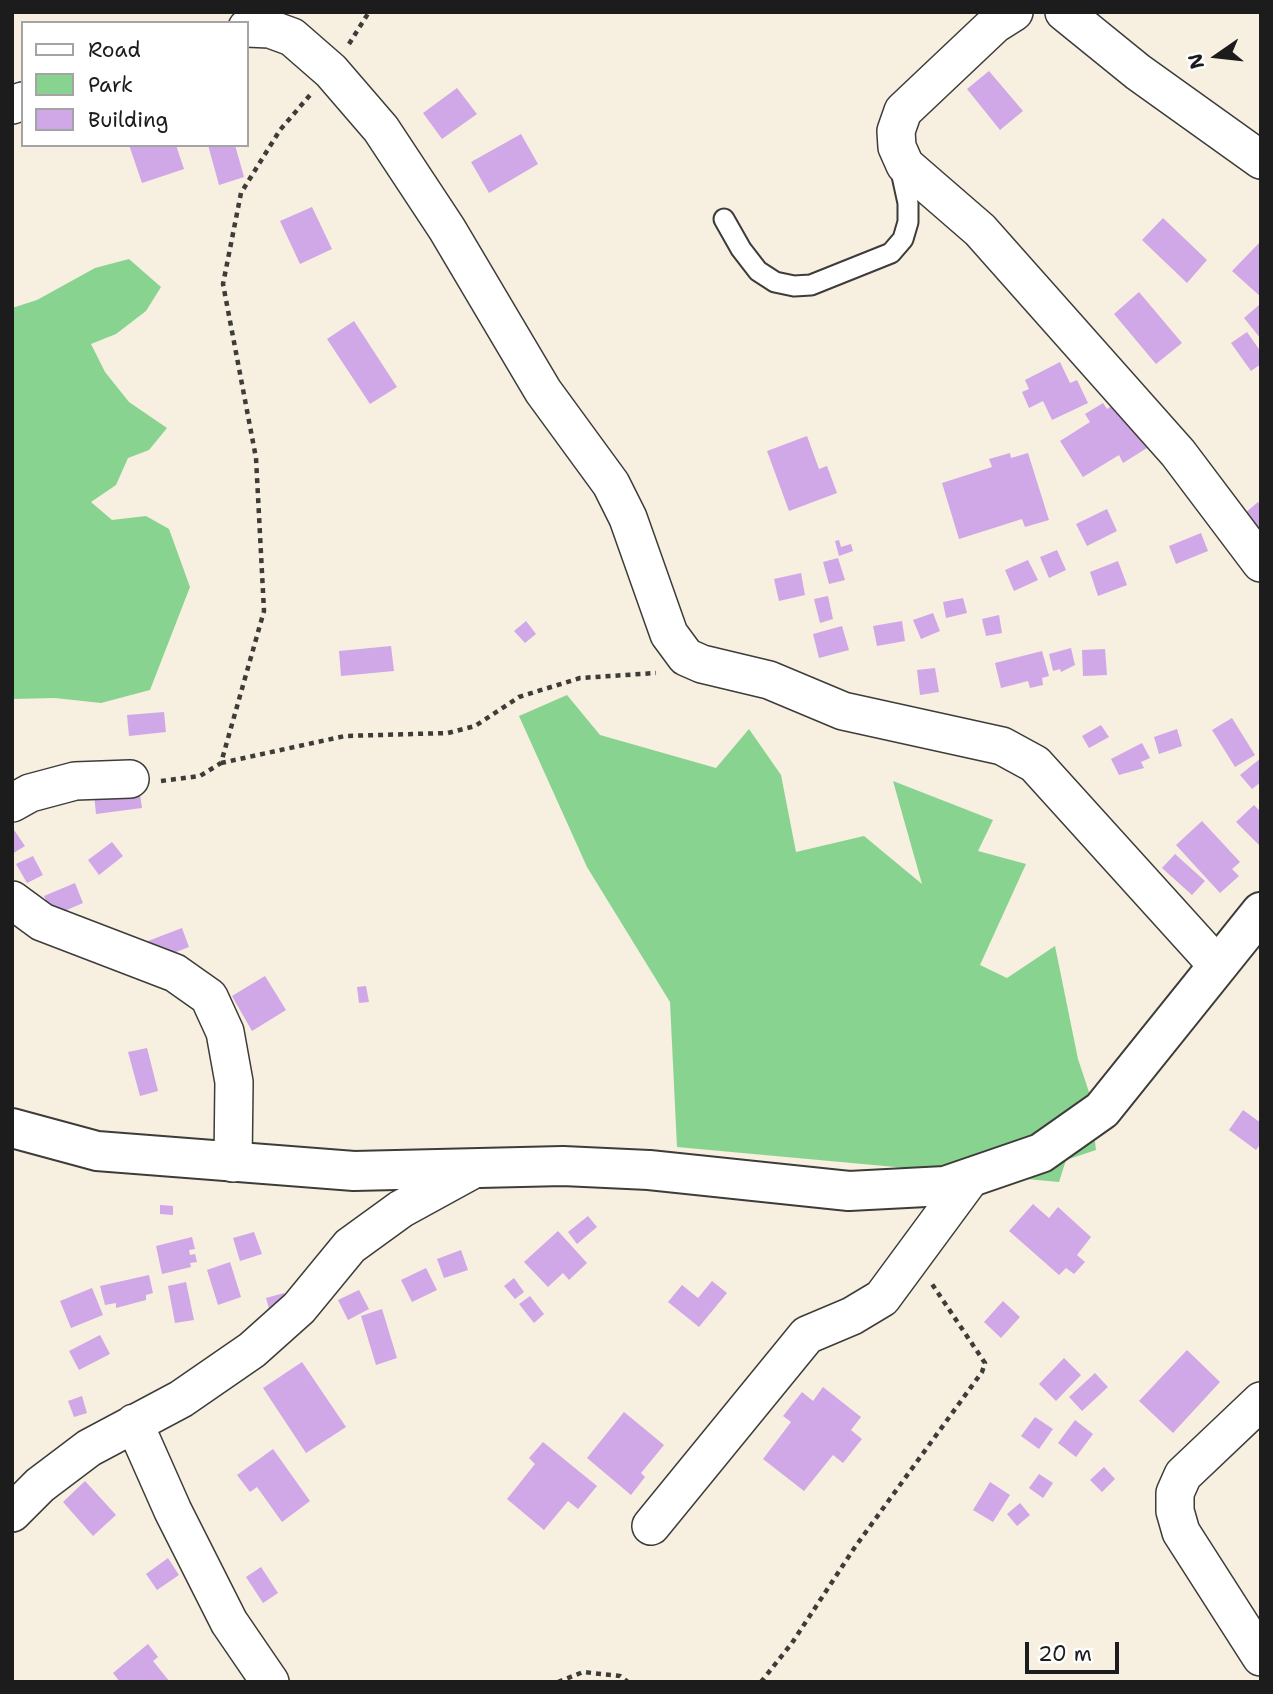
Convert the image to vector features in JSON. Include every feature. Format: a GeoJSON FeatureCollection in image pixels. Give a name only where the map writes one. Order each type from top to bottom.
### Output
{"type":"FeatureCollection","features":[{"type":"Feature","properties":{"kind":"street"},"geometry":{"type":"LineString","coordinates":[[248,25],[261,12]]}},
{"type":"Feature","properties":{"kind":"street"},"geometry":{"type":"LineString","coordinates":[[1014,12],[995,24],[903,111],[896,131],[897,148],[905,165],[980,230],[1178,453],[1261,563]]}},
{"type":"Feature","properties":{"kind":"street"},"geometry":{"type":"LineString","coordinates":[[1064,12],[1138,72],[1261,160]]}},
{"type":"Feature","properties":{"kind":"street"},"geometry":{"type":"LineString","coordinates":[[248,26],[270,29],[292,37],[331,71],[381,129],[447,229],[543,391],[611,484],[628,518],[669,634],[686,657],[702,664],[769,680],[843,711],[1002,746],[1035,764],[1217,965]]}},
{"type":"Feature","properties":{"kind":"street"},"geometry":{"type":"LineString","coordinates":[[12,803],[30,793],[75,781],[130,779]]}},
{"type":"Feature","properties":{"kind":"street"},"geometry":{"type":"LineString","coordinates":[[12,900],[41,922],[175,974],[209,997],[225,1032],[234,1082],[233,1163]]}},
{"type":"Feature","properties":{"kind":"street"},"geometry":{"type":"LineString","coordinates":[[12,1128],[97,1151],[354,1171],[563,1166],[649,1170],[849,1191],[933,1188],[969,1180],[1041,1153],[1101,1110],[1261,912]]}},
{"type":"Feature","properties":{"kind":"street"},"geometry":{"type":"LineString","coordinates":[[12,1514],[40,1486],[89,1448],[181,1399],[252,1350],[299,1308],[350,1246],[401,1209],[474,1169]]}},
{"type":"Feature","properties":{"kind":"street"},"geometry":{"type":"LineString","coordinates":[[651,1527],[807,1335],[852,1316],[882,1298],[969,1180]]}},
{"type":"Feature","properties":{"kind":"street"},"geometry":{"type":"LineString","coordinates":[[1261,1401],[1183,1475],[1175,1493],[1175,1511],[1181,1532],[1261,1657]]}},
{"type":"Feature","properties":{"kind":"street"},"geometry":{"type":"LineString","coordinates":[[134,1423],[173,1511],[229,1622],[270,1682]]}},
{"type":"Feature","properties":{"kind":"lane"},"geometry":{"type":"LineString","coordinates":[[724,219],[741,249],[758,271],[775,282],[794,286],[811,285],[857,267],[891,253],[903,239],[908,222],[908,203],[897,148]]}},
{"type":"Feature","properties":{"kind":"path"},"geometry":{"type":"LineString","coordinates":[[221,763],[264,611],[257,458],[223,284],[241,193],[280,130],[331,71]]}},
{"type":"Feature","properties":{"kind":"path"},"geometry":{"type":"LineString","coordinates":[[130,779],[164,782],[200,776],[221,763],[345,736],[448,733],[475,726],[519,697],[544,689],[580,678],[654,674],[686,657]]}},
{"type":"Feature","properties":{"kind":"path"},"geometry":{"type":"LineString","coordinates":[[761,1682],[792,1643],[855,1547],[982,1373],[985,1363],[950,1307],[912,1258]]}},
{"type":"Feature","properties":{"kind":"path"},"geometry":{"type":"LineString","coordinates":[[558,1682],[583,1672],[620,1676],[628,1682]]}},
{"type":"Feature","properties":{"kind":"green space"},"geometry":{"type":"Polygon","coordinates":[[[129,259],[161,287],[146,311],[116,334],[91,344],[105,372],[129,402],[167,428],[149,450],[128,458],[116,485],[91,502],[112,520],[146,516],[169,529],[190,587],[150,690],[101,703],[55,698],[12,699],[12,308],[37,300],[95,268],[129,259]]]}},
{"type":"Feature","properties":{"kind":"green space"},"geometry":{"type":"Polygon","coordinates":[[[567,695],[600,735],[716,768],[749,729],[781,775],[796,852],[864,836],[922,884],[893,781],[993,820],[978,851],[1026,864],[980,965],[1007,978],[1055,946],[1078,1059],[1089,1092],[1096,1150],[1066,1160],[1059,1182],[677,1147],[670,1002],[587,867],[519,716],[567,695]]]}},
{"type":"Feature","properties":{"kind":"building"},"geometry":{"type":"Polygon","coordinates":[[[989,71],[1023,111],[1000,130],[967,89],[989,71]]]}},
{"type":"Feature","properties":{"kind":"building"},"geometry":{"type":"Polygon","coordinates":[[[457,88],[477,114],[442,139],[423,113],[457,88]]]}},
{"type":"Feature","properties":{"kind":"building"},"geometry":{"type":"Polygon","coordinates":[[[521,134],[538,164],[489,193],[471,162],[521,134]]]}},
{"type":"Feature","properties":{"kind":"building"},"geometry":{"type":"Polygon","coordinates":[[[130,147],[177,147],[184,169],[142,183],[130,147]]]}},
{"type":"Feature","properties":{"kind":"building"},"geometry":{"type":"Polygon","coordinates":[[[209,147],[236,147],[244,177],[219,185],[209,147]]]}},
{"type":"Feature","properties":{"kind":"building"},"geometry":{"type":"Polygon","coordinates":[[[312,207],[332,249],[300,264],[280,221],[312,207]]]}},
{"type":"Feature","properties":{"kind":"building"},"geometry":{"type":"Polygon","coordinates":[[[1163,218],[1207,260],[1187,283],[1142,240],[1163,218]]]}},
{"type":"Feature","properties":{"kind":"building"},"geometry":{"type":"Polygon","coordinates":[[[1261,241],[1261,297],[1232,271],[1261,241]]]}},
{"type":"Feature","properties":{"kind":"building"},"geometry":{"type":"Polygon","coordinates":[[[1139,292],[1182,343],[1156,364],[1114,314],[1139,292]]]}},
{"type":"Feature","properties":{"kind":"building"},"geometry":{"type":"Polygon","coordinates":[[[1259,305],[1261,307],[1261,339],[1244,318],[1259,305]]]}},
{"type":"Feature","properties":{"kind":"building"},"geometry":{"type":"Polygon","coordinates":[[[354,321],[397,387],[370,404],[327,339],[354,321]]]}},
{"type":"Feature","properties":{"kind":"building"},"geometry":{"type":"Polygon","coordinates":[[[1247,332],[1261,352],[1261,364],[1251,371],[1231,343],[1247,332]]]}},
{"type":"Feature","properties":{"kind":"building"},"geometry":{"type":"Polygon","coordinates":[[[1060,362],[1070,383],[1077,380],[1088,403],[1052,420],[1043,401],[1029,408],[1022,392],[1029,389],[1025,380],[1060,362]]]}},
{"type":"Feature","properties":{"kind":"building"},"geometry":{"type":"Polygon","coordinates":[[[1119,402],[1147,448],[1123,463],[1119,455],[1083,477],[1060,441],[1090,422],[1085,414],[1103,403],[1107,409],[1119,402]]]}},
{"type":"Feature","properties":{"kind":"building"},"geometry":{"type":"Polygon","coordinates":[[[807,436],[819,469],[827,466],[837,493],[789,511],[767,451],[807,436]]]}},
{"type":"Feature","properties":{"kind":"building"},"geometry":{"type":"Polygon","coordinates":[[[1010,453],[1011,458],[1028,453],[1049,520],[1025,527],[1022,519],[959,539],[942,483],[992,467],[989,459],[1010,453]]]}},
{"type":"Feature","properties":{"kind":"building"},"geometry":{"type":"Polygon","coordinates":[[[1258,502],[1261,506],[1261,535],[1244,514],[1258,502]]]}},
{"type":"Feature","properties":{"kind":"building"},"geometry":{"type":"Polygon","coordinates":[[[1107,509],[1117,531],[1087,546],[1076,524],[1107,509]]]}},
{"type":"Feature","properties":{"kind":"building"},"geometry":{"type":"Polygon","coordinates":[[[1201,533],[1208,551],[1176,564],[1169,546],[1201,533]]]}},
{"type":"Feature","properties":{"kind":"building"},"geometry":{"type":"Polygon","coordinates":[[[839,540],[841,547],[851,544],[853,551],[839,556],[835,541],[839,540]]]}},
{"type":"Feature","properties":{"kind":"building"},"geometry":{"type":"Polygon","coordinates":[[[1057,550],[1066,570],[1049,578],[1040,557],[1057,550]]]}},
{"type":"Feature","properties":{"kind":"building"},"geometry":{"type":"Polygon","coordinates":[[[838,558],[845,580],[829,584],[823,562],[838,558]]]}},
{"type":"Feature","properties":{"kind":"building"},"geometry":{"type":"Polygon","coordinates":[[[1028,560],[1038,580],[1014,591],[1005,570],[1028,560]]]}},
{"type":"Feature","properties":{"kind":"building"},"geometry":{"type":"Polygon","coordinates":[[[1118,561],[1127,585],[1098,596],[1090,572],[1118,561]]]}},
{"type":"Feature","properties":{"kind":"building"},"geometry":{"type":"Polygon","coordinates":[[[801,573],[805,595],[779,601],[774,579],[801,573]]]}},
{"type":"Feature","properties":{"kind":"building"},"geometry":{"type":"Polygon","coordinates":[[[828,596],[833,619],[820,623],[814,599],[828,596]]]}},
{"type":"Feature","properties":{"kind":"building"},"geometry":{"type":"Polygon","coordinates":[[[963,598],[967,613],[946,618],[943,602],[963,598]]]}},
{"type":"Feature","properties":{"kind":"building"},"geometry":{"type":"Polygon","coordinates":[[[933,613],[940,631],[921,639],[913,620],[933,613]]]}},
{"type":"Feature","properties":{"kind":"building"},"geometry":{"type":"Polygon","coordinates":[[[999,615],[1002,633],[986,636],[982,619],[999,615]]]}},
{"type":"Feature","properties":{"kind":"building"},"geometry":{"type":"Polygon","coordinates":[[[526,621],[536,634],[525,643],[514,631],[526,621]]]}},
{"type":"Feature","properties":{"kind":"building"},"geometry":{"type":"Polygon","coordinates":[[[902,621],[905,641],[877,646],[873,626],[902,621]]]}},
{"type":"Feature","properties":{"kind":"building"},"geometry":{"type":"Polygon","coordinates":[[[842,626],[849,650],[819,658],[813,634],[842,626]]]}},
{"type":"Feature","properties":{"kind":"building"},"geometry":{"type":"Polygon","coordinates":[[[391,646],[394,671],[341,676],[339,651],[391,646]]]}},
{"type":"Feature","properties":{"kind":"building"},"geometry":{"type":"Polygon","coordinates":[[[1071,648],[1075,665],[1061,672],[1060,669],[1053,671],[1049,654],[1071,648]]]}},
{"type":"Feature","properties":{"kind":"building"},"geometry":{"type":"Polygon","coordinates":[[[1105,649],[1107,675],[1083,676],[1082,650],[1105,649]]]}},
{"type":"Feature","properties":{"kind":"building"},"geometry":{"type":"Polygon","coordinates":[[[1042,651],[1049,676],[1042,678],[1043,685],[1030,688],[1028,681],[1001,688],[995,663],[1042,651]]]}},
{"type":"Feature","properties":{"kind":"building"},"geometry":{"type":"Polygon","coordinates":[[[935,668],[939,692],[920,695],[917,670],[935,668]]]}},
{"type":"Feature","properties":{"kind":"building"},"geometry":{"type":"Polygon","coordinates":[[[164,712],[166,732],[129,736],[127,715],[164,712]]]}},
{"type":"Feature","properties":{"kind":"building"},"geometry":{"type":"Polygon","coordinates":[[[1232,718],[1255,755],[1235,767],[1212,730],[1232,718]]]}},
{"type":"Feature","properties":{"kind":"building"},"geometry":{"type":"Polygon","coordinates":[[[1101,725],[1109,737],[1089,748],[1082,736],[1101,725]]]}},
{"type":"Feature","properties":{"kind":"building"},"geometry":{"type":"Polygon","coordinates":[[[1177,729],[1182,746],[1159,754],[1154,737],[1177,729]]]}},
{"type":"Feature","properties":{"kind":"building"},"geometry":{"type":"Polygon","coordinates":[[[1142,743],[1150,758],[1141,762],[1144,768],[1119,775],[1111,759],[1142,743]]]}},
{"type":"Feature","properties":{"kind":"building"},"geometry":{"type":"Polygon","coordinates":[[[1261,758],[1261,782],[1252,789],[1240,775],[1261,758]]]}},
{"type":"Feature","properties":{"kind":"building"},"geometry":{"type":"Polygon","coordinates":[[[139,788],[142,808],[96,814],[94,794],[139,788]]]}},
{"type":"Feature","properties":{"kind":"building"},"geometry":{"type":"Polygon","coordinates":[[[1254,805],[1261,812],[1261,847],[1236,822],[1254,805]]]}},
{"type":"Feature","properties":{"kind":"building"},"geometry":{"type":"Polygon","coordinates":[[[1202,821],[1240,862],[1232,869],[1239,876],[1220,893],[1176,845],[1202,821]]]}},
{"type":"Feature","properties":{"kind":"building"},"geometry":{"type":"Polygon","coordinates":[[[12,827],[25,846],[12,854],[12,827]]]}},
{"type":"Feature","properties":{"kind":"building"},"geometry":{"type":"Polygon","coordinates":[[[112,842],[123,856],[99,875],[88,860],[112,842]]]}},
{"type":"Feature","properties":{"kind":"building"},"geometry":{"type":"Polygon","coordinates":[[[1175,854],[1205,881],[1192,895],[1162,868],[1175,854]]]}},
{"type":"Feature","properties":{"kind":"building"},"geometry":{"type":"Polygon","coordinates":[[[33,856],[43,875],[27,883],[16,864],[33,856]]]}},
{"type":"Feature","properties":{"kind":"building"},"geometry":{"type":"Polygon","coordinates":[[[75,883],[83,903],[53,916],[44,896],[75,883]]]}},
{"type":"Feature","properties":{"kind":"building"},"geometry":{"type":"Polygon","coordinates":[[[182,928],[189,947],[155,960],[148,941],[182,928]]]}},
{"type":"Feature","properties":{"kind":"building"},"geometry":{"type":"Polygon","coordinates":[[[265,976],[286,1010],[252,1031],[232,996],[265,976]]]}},
{"type":"Feature","properties":{"kind":"building"},"geometry":{"type":"Polygon","coordinates":[[[366,986],[369,1002],[359,1003],[357,987],[366,986]]]}},
{"type":"Feature","properties":{"kind":"building"},"geometry":{"type":"Polygon","coordinates":[[[147,1048],[158,1091],[140,1096],[128,1052],[147,1048]]]}},
{"type":"Feature","properties":{"kind":"building"},"geometry":{"type":"Polygon","coordinates":[[[1243,1110],[1261,1123],[1261,1143],[1256,1150],[1229,1130],[1243,1110]]]}},
{"type":"Feature","properties":{"kind":"building"},"geometry":{"type":"Polygon","coordinates":[[[1033,1204],[1049,1218],[1058,1207],[1091,1237],[1077,1255],[1085,1262],[1074,1274],[1066,1268],[1059,1275],[1009,1231],[1033,1204]]]}},
{"type":"Feature","properties":{"kind":"building"},"geometry":{"type":"Polygon","coordinates":[[[160,1205],[173,1206],[173,1215],[160,1214],[160,1205]]]}},
{"type":"Feature","properties":{"kind":"building"},"geometry":{"type":"Polygon","coordinates":[[[588,1216],[597,1227],[577,1244],[568,1232],[588,1216]]]}},
{"type":"Feature","properties":{"kind":"building"},"geometry":{"type":"Polygon","coordinates":[[[558,1231],[587,1263],[569,1280],[563,1273],[548,1287],[524,1262],[558,1231]]]}},
{"type":"Feature","properties":{"kind":"building"},"geometry":{"type":"Polygon","coordinates":[[[254,1232],[262,1254],[240,1261],[233,1238],[254,1232]]]}},
{"type":"Feature","properties":{"kind":"building"},"geometry":{"type":"Polygon","coordinates":[[[192,1237],[195,1249],[189,1250],[190,1255],[195,1254],[197,1262],[190,1263],[191,1267],[162,1274],[156,1246],[192,1237]]]}},
{"type":"Feature","properties":{"kind":"building"},"geometry":{"type":"Polygon","coordinates":[[[461,1250],[468,1270],[444,1278],[437,1259],[461,1250]]]}},
{"type":"Feature","properties":{"kind":"building"},"geometry":{"type":"Polygon","coordinates":[[[230,1262],[241,1297],[218,1305],[207,1270],[230,1262]]]}},
{"type":"Feature","properties":{"kind":"building"},"geometry":{"type":"Polygon","coordinates":[[[426,1268],[437,1290],[412,1302],[401,1280],[426,1268]]]}},
{"type":"Feature","properties":{"kind":"building"},"geometry":{"type":"Polygon","coordinates":[[[149,1275],[153,1293],[146,1295],[146,1300],[116,1308],[116,1303],[105,1305],[100,1286],[149,1275]]]}},
{"type":"Feature","properties":{"kind":"building"},"geometry":{"type":"Polygon","coordinates":[[[514,1278],[524,1292],[515,1299],[504,1286],[514,1278]]]}},
{"type":"Feature","properties":{"kind":"building"},"geometry":{"type":"Polygon","coordinates":[[[712,1281],[727,1293],[699,1327],[668,1302],[682,1285],[698,1298],[712,1281]]]}},
{"type":"Feature","properties":{"kind":"building"},"geometry":{"type":"Polygon","coordinates":[[[186,1282],[194,1320],[175,1323],[168,1286],[186,1282]]]}},
{"type":"Feature","properties":{"kind":"building"},"geometry":{"type":"Polygon","coordinates":[[[92,1288],[103,1315],[71,1328],[60,1301],[92,1288]]]}},
{"type":"Feature","properties":{"kind":"building"},"geometry":{"type":"Polygon","coordinates":[[[359,1290],[369,1309],[348,1320],[338,1300],[359,1290]]]}},
{"type":"Feature","properties":{"kind":"building"},"geometry":{"type":"Polygon","coordinates":[[[284,1293],[287,1300],[275,1304],[277,1310],[270,1312],[266,1298],[284,1293]]]}},
{"type":"Feature","properties":{"kind":"building"},"geometry":{"type":"Polygon","coordinates":[[[530,1296],[544,1314],[534,1323],[519,1304],[530,1296]]]}},
{"type":"Feature","properties":{"kind":"building"},"geometry":{"type":"Polygon","coordinates":[[[1003,1301],[1020,1317],[1001,1338],[984,1322],[1003,1301]]]}},
{"type":"Feature","properties":{"kind":"building"},"geometry":{"type":"Polygon","coordinates":[[[382,1309],[397,1358],[376,1365],[361,1316],[382,1309]]]}},
{"type":"Feature","properties":{"kind":"building"},"geometry":{"type":"Polygon","coordinates":[[[100,1335],[110,1354],[79,1370],[69,1351],[100,1335]]]}},
{"type":"Feature","properties":{"kind":"building"},"geometry":{"type":"Polygon","coordinates":[[[1187,1350],[1220,1382],[1173,1433],[1139,1401],[1187,1350]]]}},
{"type":"Feature","properties":{"kind":"building"},"geometry":{"type":"Polygon","coordinates":[[[1064,1358],[1081,1375],[1056,1401],[1039,1384],[1064,1358]]]}},
{"type":"Feature","properties":{"kind":"building"},"geometry":{"type":"Polygon","coordinates":[[[302,1362],[346,1427],[306,1453],[263,1388],[302,1362]]]}},
{"type":"Feature","properties":{"kind":"building"},"geometry":{"type":"Polygon","coordinates":[[[1095,1373],[1108,1387],[1082,1411],[1069,1397],[1095,1373]]]}},
{"type":"Feature","properties":{"kind":"building"},"geometry":{"type":"Polygon","coordinates":[[[823,1387],[861,1417],[851,1430],[862,1439],[843,1463],[833,1455],[804,1491],[763,1459],[791,1422],[783,1416],[802,1392],[813,1401],[823,1387]]]}},
{"type":"Feature","properties":{"kind":"building"},"geometry":{"type":"Polygon","coordinates":[[[82,1396],[87,1413],[74,1417],[68,1401],[82,1396]]]}},
{"type":"Feature","properties":{"kind":"building"},"geometry":{"type":"Polygon","coordinates":[[[624,1412],[664,1445],[641,1473],[645,1477],[631,1495],[587,1458],[624,1412]]]}},
{"type":"Feature","properties":{"kind":"building"},"geometry":{"type":"Polygon","coordinates":[[[1035,1417],[1053,1429],[1039,1449],[1021,1436],[1035,1417]]]}},
{"type":"Feature","properties":{"kind":"building"},"geometry":{"type":"Polygon","coordinates":[[[1075,1420],[1093,1434],[1076,1457],[1058,1443],[1075,1420]]]}},
{"type":"Feature","properties":{"kind":"building"},"geometry":{"type":"Polygon","coordinates":[[[543,1442],[597,1486],[578,1509],[568,1501],[544,1530],[507,1499],[535,1464],[529,1458],[543,1442]]]}},
{"type":"Feature","properties":{"kind":"building"},"geometry":{"type":"Polygon","coordinates":[[[273,1449],[310,1501],[282,1522],[257,1487],[250,1492],[237,1475],[273,1449]]]}},
{"type":"Feature","properties":{"kind":"building"},"geometry":{"type":"Polygon","coordinates":[[[1104,1467],[1115,1479],[1102,1492],[1090,1480],[1104,1467]]]}},
{"type":"Feature","properties":{"kind":"building"},"geometry":{"type":"Polygon","coordinates":[[[1039,1474],[1053,1483],[1043,1498],[1029,1488],[1039,1474]]]}},
{"type":"Feature","properties":{"kind":"building"},"geometry":{"type":"Polygon","coordinates":[[[85,1481],[116,1515],[93,1536],[63,1502],[85,1481]]]}},
{"type":"Feature","properties":{"kind":"building"},"geometry":{"type":"Polygon","coordinates":[[[990,1482],[1010,1495],[993,1522],[973,1510],[990,1482]]]}},
{"type":"Feature","properties":{"kind":"building"},"geometry":{"type":"Polygon","coordinates":[[[1020,1503],[1030,1515],[1017,1526],[1007,1514],[1020,1503]]]}},
{"type":"Feature","properties":{"kind":"building"},"geometry":{"type":"Polygon","coordinates":[[[168,1558],[179,1575],[157,1590],[146,1574],[168,1558]]]}},
{"type":"Feature","properties":{"kind":"building"},"geometry":{"type":"Polygon","coordinates":[[[261,1567],[278,1593],[263,1603],[246,1577],[261,1567]]]}},
{"type":"Feature","properties":{"kind":"building"},"geometry":{"type":"Polygon","coordinates":[[[148,1644],[158,1657],[153,1661],[170,1682],[120,1682],[113,1673],[148,1644]]]}}]}
